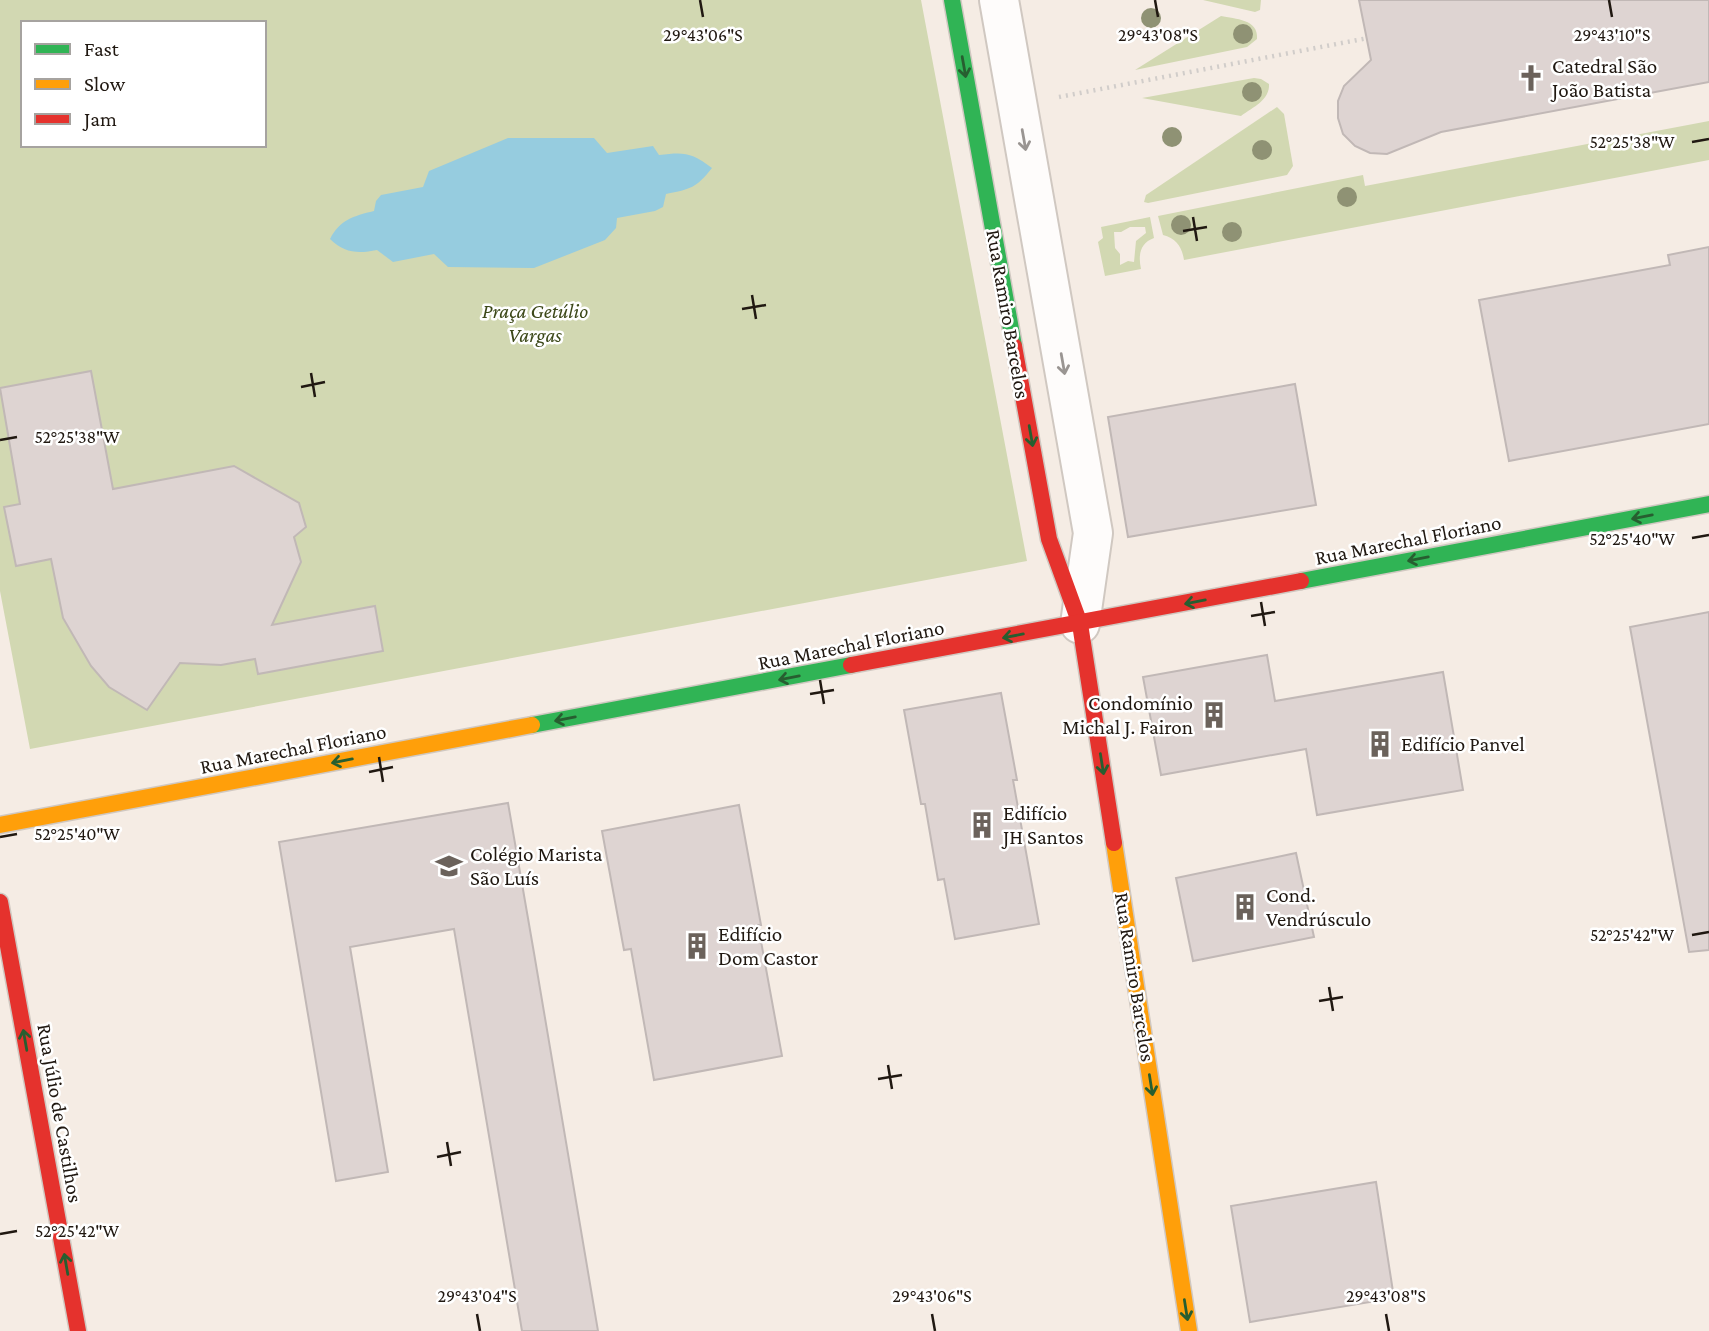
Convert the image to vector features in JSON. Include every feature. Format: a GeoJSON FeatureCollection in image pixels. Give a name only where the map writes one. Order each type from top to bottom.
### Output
{"type":"FeatureCollection","features":[{"type":"Feature","properties":{"kind":"street","name":"Rua Ramiro Barcelos"},"geometry":{"type":"LineString","coordinates":[[952,0],[1049,539],[1080,624],[1189,1331]]}},
{"type":"Feature","properties":{"kind":"street","name":"Rua Ramiro Barcelos"},"geometry":{"type":"LineString","coordinates":[[999,0],[1093,533],[1080,624]]}},
{"type":"Feature","properties":{"kind":"street","name":"Rua Marechal Floriano"},"geometry":{"type":"LineString","coordinates":[[0,825],[1709,504]]}},
{"type":"Feature","properties":{"kind":"street","name":"Rua Júlio de Castilhos"},"geometry":{"type":"LineString","coordinates":[[0,902],[78,1331]]}},
{"type":"Feature","properties":{"kind":"path"},"geometry":{"type":"LineString","coordinates":[[1018,105],[1368,38]]}},
{"type":"Feature","properties":{"kind":"green space","name":"Praça Getúlio Vargas"},"geometry":{"type":"Polygon","coordinates":[[[0,0],[921,0],[1027,561],[30,749],[0,591],[0,0]]]}},
{"type":"Feature","properties":{"kind":"green space"},"geometry":{"type":"Polygon","coordinates":[[[1203,0],[1261,0],[1260,10],[1255,12],[1203,0]]]}},
{"type":"Feature","properties":{"kind":"green space"},"geometry":{"type":"Polygon","coordinates":[[[1221,16],[1250,24],[1257,32],[1257,39],[1247,47],[1135,70],[1221,16]]]}},
{"type":"Feature","properties":{"kind":"green space"},"geometry":{"type":"Polygon","coordinates":[[[1254,78],[1269,84],[1269,90],[1260,103],[1241,116],[1142,98],[1254,78]]]}},
{"type":"Feature","properties":{"kind":"green space"},"geometry":{"type":"Polygon","coordinates":[[[1277,107],[1284,114],[1293,166],[1287,175],[1144,202],[1146,195],[1277,107]]]}},
{"type":"Feature","properties":{"kind":"green space"},"geometry":{"type":"Polygon","coordinates":[[[1709,121],[1709,160],[1184,260],[1178,244],[1163,235],[1158,216],[1363,175],[1365,186],[1709,121]]]}},
{"type":"Feature","properties":{"kind":"green space"},"geometry":{"type":"Polygon","coordinates":[[[1150,217],[1154,238],[1141,250],[1141,269],[1105,276],[1098,242],[1103,238],[1101,227],[1150,217]],[[1130,227],[1114,232],[1120,265],[1128,261],[1134,262],[1136,241],[1146,233],[1145,227],[1130,227]]]}},
{"type":"Feature","properties":{"kind":"water"},"geometry":{"type":"Polygon","coordinates":[[[508,138],[594,138],[607,153],[653,146],[659,155],[687,154],[712,168],[692,187],[666,194],[663,207],[617,218],[616,228],[605,240],[534,268],[448,267],[434,254],[393,262],[377,250],[352,251],[330,239],[338,227],[348,220],[374,211],[376,201],[381,195],[423,187],[429,171],[508,138]]]}},
{"type":"Feature","properties":{"kind":"building","name":"Catedral São João Batista"},"geometry":{"type":"Polygon","coordinates":[[[1359,0],[1709,0],[1709,82],[1441,132],[1387,154],[1370,153],[1355,146],[1343,134],[1338,118],[1338,101],[1344,86],[1371,60],[1359,0]]]}},
{"type":"Feature","properties":{"kind":"building"},"geometry":{"type":"Polygon","coordinates":[[[1709,247],[1709,424],[1509,461],[1479,300],[1670,265],[1668,255],[1709,247]]]}},
{"type":"Feature","properties":{"kind":"building"},"geometry":{"type":"Polygon","coordinates":[[[91,371],[113,489],[234,466],[299,503],[306,527],[294,537],[301,562],[272,625],[375,606],[383,651],[258,674],[255,659],[221,665],[180,663],[147,710],[109,687],[91,666],[63,618],[51,559],[16,566],[4,507],[20,504],[0,388],[91,371]]]}},
{"type":"Feature","properties":{"kind":"building"},"geometry":{"type":"Polygon","coordinates":[[[1295,384],[1316,505],[1128,537],[1108,417],[1295,384]]]}},
{"type":"Feature","properties":{"kind":"building"},"geometry":{"type":"Polygon","coordinates":[[[1709,612],[1709,950],[1689,952],[1630,627],[1709,612]]]}},
{"type":"Feature","properties":{"kind":"building"},"geometry":{"type":"Polygon","coordinates":[[[1267,655],[1275,701],[1443,672],[1463,790],[1317,815],[1306,749],[1161,775],[1143,677],[1267,655]]]}},
{"type":"Feature","properties":{"kind":"building","name":"Edifício JH Santos"},"geometry":{"type":"Polygon","coordinates":[[[1001,693],[1017,780],[1013,780],[1039,924],[955,939],[944,879],[938,880],[925,804],[921,804],[904,710],[1001,693]]]}},
{"type":"Feature","properties":{"kind":"building"},"geometry":{"type":"Polygon","coordinates":[[[508,803],[598,1331],[522,1331],[454,929],[350,947],[388,1172],[336,1181],[279,842],[508,803]]]}},
{"type":"Feature","properties":{"kind":"building","name":"Edifício Dom Castor"},"geometry":{"type":"Polygon","coordinates":[[[739,805],[782,1056],[654,1080],[631,949],[624,950],[602,831],[739,805]]]}},
{"type":"Feature","properties":{"kind":"building","name":"Cond. Vendrúsculo"},"geometry":{"type":"Polygon","coordinates":[[[1296,853],[1314,937],[1193,961],[1176,878],[1296,853]]]}},
{"type":"Feature","properties":{"kind":"building"},"geometry":{"type":"Polygon","coordinates":[[[1376,1182],[1394,1298],[1250,1322],[1231,1206],[1376,1182]]]}},
{"type":"Feature","properties":{"kind":"traffic: fast"},"geometry":{"type":"LineString","coordinates":[[952,0],[1014,346]]}},
{"type":"Feature","properties":{"kind":"traffic: fast"},"geometry":{"type":"LineString","coordinates":[[1301,581],[1709,504]]}},
{"type":"Feature","properties":{"kind":"traffic: fast"},"geometry":{"type":"LineString","coordinates":[[532,725],[851,665]]}},
{"type":"Feature","properties":{"kind":"traffic: slow"},"geometry":{"type":"LineString","coordinates":[[0,825],[532,725]]}},
{"type":"Feature","properties":{"kind":"traffic: slow"},"geometry":{"type":"LineString","coordinates":[[1114,843],[1189,1331]]}},
{"type":"Feature","properties":{"kind":"traffic: jam"},"geometry":{"type":"LineString","coordinates":[[1014,346],[1049,539],[1080,624],[1114,843]]}},
{"type":"Feature","properties":{"kind":"traffic: jam"},"geometry":{"type":"LineString","coordinates":[[851,665],[1301,581]]}},
{"type":"Feature","properties":{"kind":"traffic: jam"},"geometry":{"type":"LineString","coordinates":[[0,902],[78,1331]]}},
{"type":"Feature","properties":{"kind":"place","name":"Catedral São João Batista"},"geometry":{"type":"Point","coordinates":[1531,78]}},
{"type":"Feature","properties":{"kind":"place","name":"Condomínio Michal J. Fairon"},"geometry":{"type":"Point","coordinates":[1214,715]}},
{"type":"Feature","properties":{"kind":"place","name":"Edifício Panvel"},"geometry":{"type":"Point","coordinates":[1380,744]}},
{"type":"Feature","properties":{"kind":"place","name":"Edifício JH Santos"},"geometry":{"type":"Point","coordinates":[982,825]}},
{"type":"Feature","properties":{"kind":"place","name":"Colégio Marista São Luís"},"geometry":{"type":"Point","coordinates":[449,866]}},
{"type":"Feature","properties":{"kind":"place","name":"Cond. Vendrúsculo"},"geometry":{"type":"Point","coordinates":[1245,907]}},
{"type":"Feature","properties":{"kind":"place","name":"Edifício Dom Castor"},"geometry":{"type":"Point","coordinates":[697,946]}}]}
